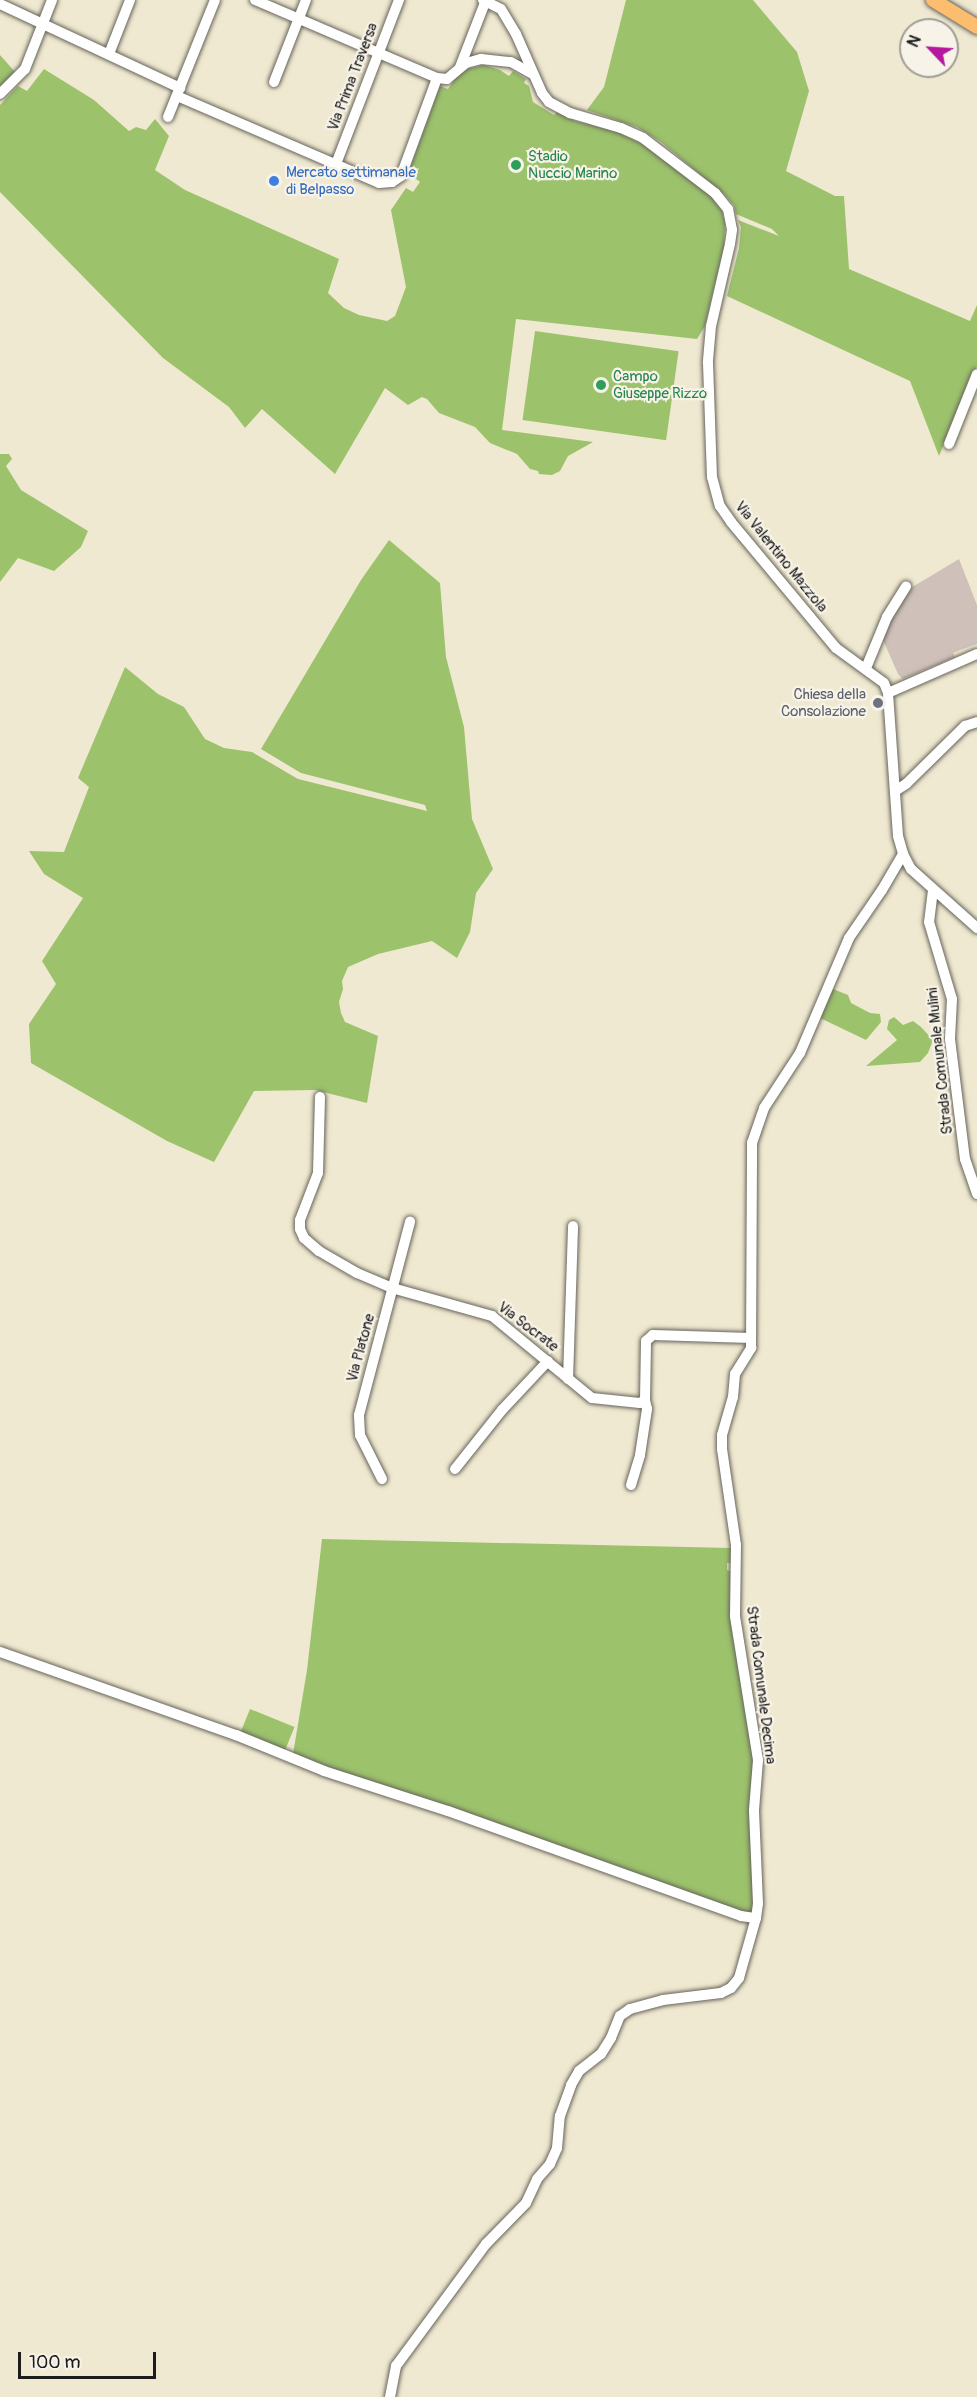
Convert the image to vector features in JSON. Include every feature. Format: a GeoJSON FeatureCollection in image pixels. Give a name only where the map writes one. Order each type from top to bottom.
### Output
{"type":"FeatureCollection","features":[{"type":"Feature","properties":{"kind":"main road"},"geometry":{"type":"LineString","coordinates":[[933,0],[977,27]]}},
{"type":"Feature","properties":{"kind":"street"},"geometry":{"type":"LineString","coordinates":[[0,94],[25,69],[52,0]]}},
{"type":"Feature","properties":{"kind":"street"},"geometry":{"type":"LineString","coordinates":[[109,54],[130,0]]}},
{"type":"Feature","properties":{"kind":"street"},"geometry":{"type":"LineString","coordinates":[[168,117],[216,0]]}},
{"type":"Feature","properties":{"kind":"street"},"geometry":{"type":"LineString","coordinates":[[255,0],[437,78],[447,79],[460,67],[482,58],[511,62],[533,74]]}},
{"type":"Feature","properties":{"kind":"street"},"geometry":{"type":"LineString","coordinates":[[274,82],[306,0]]}},
{"type":"Feature","properties":{"kind":"street","name":"Via Prima Traversa"},"geometry":{"type":"LineString","coordinates":[[336,164],[399,0]]}},
{"type":"Feature","properties":{"kind":"street"},"geometry":{"type":"LineString","coordinates":[[460,67],[485,0]]}},
{"type":"Feature","properties":{"kind":"street","name":"Via Valentino Mazzola"},"geometry":{"type":"LineString","coordinates":[[485,0],[501,9],[516,33],[533,74],[549,102],[570,113],[621,128],[643,138],[723,201],[731,219],[731,237],[712,316],[708,363],[712,477],[720,506],[826,637],[845,655],[884,683],[888,693]]}},
{"type":"Feature","properties":{"kind":"street"},"geometry":{"type":"LineString","coordinates":[[0,4],[109,54],[178,92],[379,183],[392,182],[401,176],[437,78]]}},
{"type":"Feature","properties":{"kind":"street"},"geometry":{"type":"LineString","coordinates":[[949,444],[977,374]]}},
{"type":"Feature","properties":{"kind":"street"},"geometry":{"type":"LineString","coordinates":[[866,668],[887,617],[906,586]]}},
{"type":"Feature","properties":{"kind":"street"},"geometry":{"type":"LineString","coordinates":[[977,654],[888,693],[898,836],[903,854],[910,869],[977,928]]}},
{"type":"Feature","properties":{"kind":"street"},"geometry":{"type":"LineString","coordinates":[[895,791],[965,726],[977,722]]}},
{"type":"Feature","properties":{"kind":"street","name":"Strada Comunale Decima"},"geometry":{"type":"LineString","coordinates":[[390,2397],[396,2366],[486,2244],[526,2203],[537,2179],[550,2164],[557,2148],[560,2116],[572,2085],[579,2071],[601,2054],[620,2016],[630,2009],[663,2000],[708,1996],[730,1988],[739,1978],[756,1918],[754,1810],[758,1760],[735,1616],[736,1545],[722,1435],[733,1397],[735,1374],[751,1348],[752,1143],[774,1090],[800,1053],[849,938],[882,890],[903,854]]}},
{"type":"Feature","properties":{"kind":"street","name":"Strada Comunale Mulini"},"geometry":{"type":"LineString","coordinates":[[933,890],[929,922],[952,999],[950,1039],[965,1159],[977,1194]]}},
{"type":"Feature","properties":{"kind":"street","name":"Via Socrate"},"geometry":{"type":"LineString","coordinates":[[320,1097],[318,1173],[300,1220],[300,1229],[304,1238],[319,1251],[357,1273],[392,1288],[492,1316],[592,1398],[640,1403],[645,1401]]}},
{"type":"Feature","properties":{"kind":"street","name":"Via Platone"},"geometry":{"type":"LineString","coordinates":[[382,1479],[360,1434],[359,1415],[410,1222]]}},
{"type":"Feature","properties":{"kind":"street"},"geometry":{"type":"LineString","coordinates":[[568,1379],[573,1226]]}},
{"type":"Feature","properties":{"kind":"street"},"geometry":{"type":"LineString","coordinates":[[631,1485],[640,1455],[647,1409],[645,1401],[646,1341],[649,1337],[751,1338]]}},
{"type":"Feature","properties":{"kind":"street"},"geometry":{"type":"LineString","coordinates":[[455,1469],[502,1410],[548,1361]]}},
{"type":"Feature","properties":{"kind":"street"},"geometry":{"type":"LineString","coordinates":[[0,1652],[236,1735],[324,1771],[448,1811],[741,1916],[756,1918]]}},
{"type":"Feature","properties":{"kind":"shaded area"},"geometry":{"type":"Polygon","coordinates":[[[959,559],[977,605],[977,644],[953,653],[955,657],[903,679],[898,674],[883,640],[890,620],[909,589],[959,559]]]}},
{"type":"Feature","properties":{"kind":"green space"},"geometry":{"type":"Polygon","coordinates":[[[626,0],[753,0],[797,52],[809,91],[786,171],[835,196],[844,196],[849,269],[970,321],[977,305],[977,366],[939,456],[910,381],[727,296],[739,248],[741,227],[738,220],[779,236],[772,229],[736,214],[734,205],[724,194],[661,142],[637,127],[587,110],[604,87],[626,0]]]}},
{"type":"Feature","properties":{"kind":"green space"},"geometry":{"type":"Polygon","coordinates":[[[0,55],[15,72],[0,87],[0,55]]]}},
{"type":"Feature","properties":{"kind":"green space"},"geometry":{"type":"Polygon","coordinates":[[[484,65],[500,70],[509,76],[513,71],[526,79],[524,83],[529,86],[533,102],[554,115],[557,112],[575,121],[617,132],[644,145],[710,195],[722,211],[725,223],[724,246],[705,326],[697,339],[516,319],[502,430],[593,442],[568,456],[560,471],[552,475],[539,474],[538,471],[530,469],[517,454],[490,443],[475,427],[439,413],[427,399],[422,397],[408,405],[385,388],[335,474],[262,409],[245,428],[229,407],[163,358],[0,192],[0,105],[18,86],[27,91],[44,69],[94,100],[129,131],[136,127],[146,130],[155,119],[169,136],[155,170],[185,190],[339,259],[328,293],[344,308],[359,315],[387,321],[395,316],[406,287],[391,210],[406,188],[413,192],[420,182],[411,175],[410,168],[440,86],[448,89],[458,75],[467,69],[484,65]]]}},
{"type":"Feature","properties":{"kind":"green space","name":"Campo Giuseppe Rizzo"},"geometry":{"type":"Polygon","coordinates":[[[535,331],[679,351],[666,440],[522,420],[535,331]]]}},
{"type":"Feature","properties":{"kind":"green space"},"geometry":{"type":"Polygon","coordinates":[[[0,454],[9,454],[12,459],[6,466],[21,490],[88,531],[81,547],[54,571],[18,558],[0,582],[0,454]]]}},
{"type":"Feature","properties":{"kind":"green space"},"geometry":{"type":"Polygon","coordinates":[[[389,540],[440,583],[446,657],[464,727],[472,819],[493,869],[476,893],[470,932],[457,958],[432,941],[378,954],[348,967],[342,981],[343,989],[339,1002],[341,1013],[345,1022],[378,1036],[367,1103],[315,1090],[254,1091],[214,1162],[167,1141],[31,1063],[29,1024],[56,984],[42,961],[83,898],[44,874],[29,851],[64,852],[89,787],[78,778],[125,667],[158,694],[184,707],[205,739],[224,748],[252,752],[298,779],[427,811],[425,805],[301,773],[261,749],[361,580],[389,540]]]}},
{"type":"Feature","properties":{"kind":"green space"},"geometry":{"type":"Polygon","coordinates":[[[833,989],[848,995],[851,1003],[870,1013],[880,1014],[881,1022],[866,1040],[820,1018],[833,989]]]}},
{"type":"Feature","properties":{"kind":"green space"},"geometry":{"type":"Polygon","coordinates":[[[894,1017],[903,1025],[913,1021],[921,1027],[933,1040],[928,1053],[920,1062],[866,1066],[897,1040],[887,1029],[889,1020],[894,1017]]]}},
{"type":"Feature","properties":{"kind":"green space"},"geometry":{"type":"Polygon","coordinates":[[[322,1539],[731,1548],[733,1563],[727,1563],[727,1570],[732,1572],[754,1760],[751,1810],[753,1912],[741,1913],[360,1781],[293,1754],[307,1670],[322,1539]]]}},
{"type":"Feature","properties":{"kind":"green space"},"geometry":{"type":"Polygon","coordinates":[[[250,1709],[295,1727],[285,1751],[240,1733],[250,1709]]]}},
{"type":"Feature","properties":{"kind":"place","name":"Stadio Nuccio Marino"},"geometry":{"type":"Point","coordinates":[516,165]}},
{"type":"Feature","properties":{"kind":"place","name":"Mercato settimanale di Belpasso"},"geometry":{"type":"Point","coordinates":[274,181]}},
{"type":"Feature","properties":{"kind":"place","name":"Campo Giuseppe Rizzo"},"geometry":{"type":"Point","coordinates":[601,385]}},
{"type":"Feature","properties":{"kind":"place","name":"Chiesa della Consolazione"},"geometry":{"type":"Point","coordinates":[878,703]}}]}
